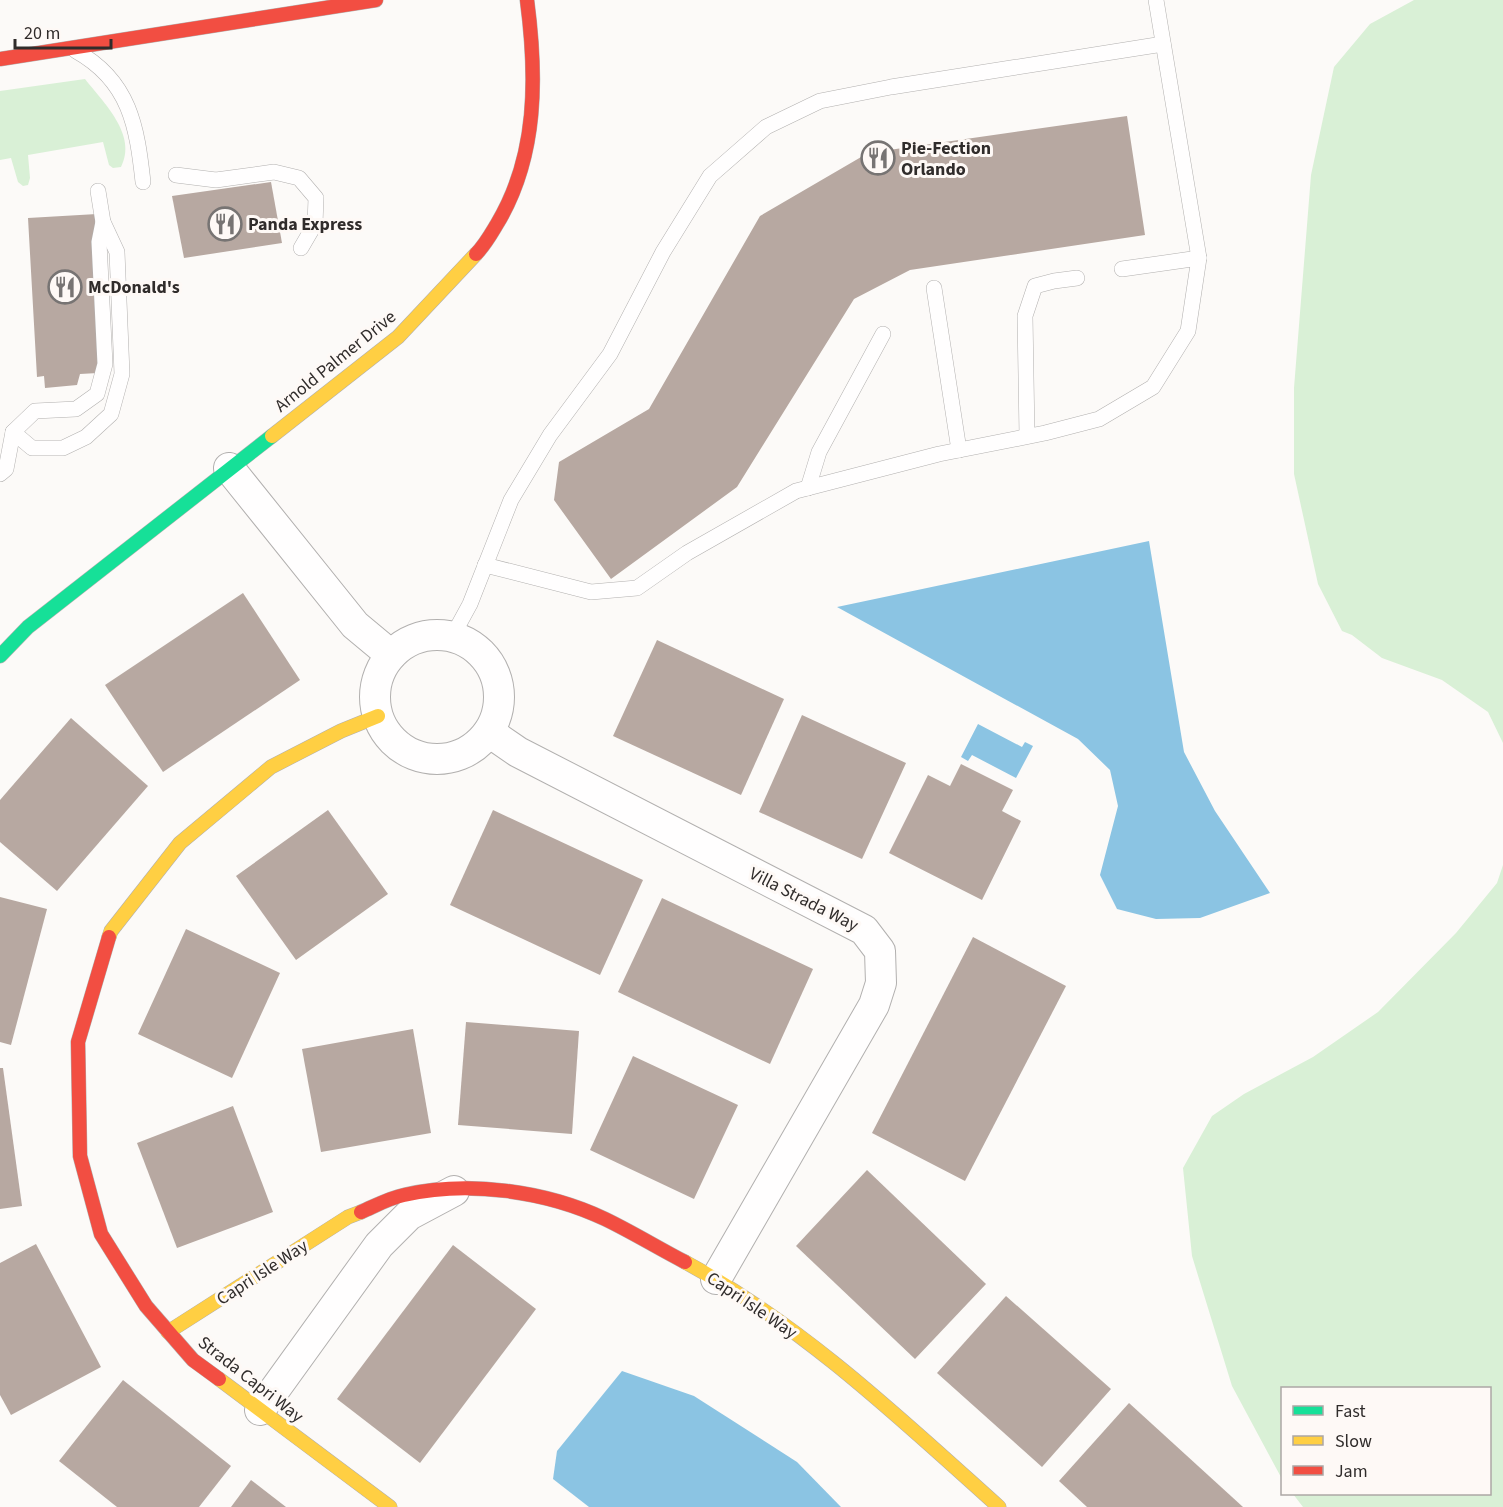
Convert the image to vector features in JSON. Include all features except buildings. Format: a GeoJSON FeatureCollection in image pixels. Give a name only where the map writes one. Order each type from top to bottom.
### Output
{"type":"FeatureCollection","features":[{"type":"Feature","properties":{"kind":"street"},"geometry":{"type":"LineString","coordinates":[[0,59],[376,0]]}},
{"type":"Feature","properties":{"kind":"street","name":"Arnold Palmer Drive"},"geometry":{"type":"LineString","coordinates":[[0,656],[28,627],[398,337],[483,248],[509,204],[528,144],[534,80],[527,0]]}},
{"type":"Feature","properties":{"kind":"street"},"geometry":{"type":"LineString","coordinates":[[230,468],[355,625],[391,655]]}},
{"type":"Feature","properties":{"kind":"street"},"geometry":{"type":"LineString","coordinates":[[430,635],[452,637],[472,646],[487,660],[497,680],[499,699],[495,720],[484,739],[467,752],[445,759],[424,758],[404,750],[387,735],[378,716],[375,694],[380,673],[391,655],[409,642],[430,635]]}},
{"type":"Feature","properties":{"kind":"street","name":"Strada Capri Way"},"geometry":{"type":"LineString","coordinates":[[378,716],[341,731],[271,767],[180,843],[111,931],[78,1042],[80,1156],[101,1234],[146,1306],[193,1360],[390,1507]]}},
{"type":"Feature","properties":{"kind":"street","name":"Villa Strada Way"},"geometry":{"type":"LineString","coordinates":[[489,732],[518,752],[864,930],[880,951],[881,983],[874,1005],[716,1279]]}},
{"type":"Feature","properties":{"kind":"street"},"geometry":{"type":"LineString","coordinates":[[260,1410],[379,1245],[409,1215],[460,1188]]}},
{"type":"Feature","properties":{"kind":"street","name":"Capri Isle Way"},"geometry":{"type":"LineString","coordinates":[[168,1332],[348,1217],[404,1195],[460,1188],[506,1190],[552,1200],[603,1218],[716,1279],[815,1348],[925,1440],[999,1507]]}},
{"type":"Feature","properties":{"kind":"lane"},"geometry":{"type":"LineString","coordinates":[[485,565],[591,592],[638,588],[687,553],[796,491],[959,450],[1099,419],[1153,387],[1188,331],[1198,258],[1156,0]]}},
{"type":"Feature","properties":{"kind":"lane"},"geometry":{"type":"LineString","coordinates":[[452,637],[470,604],[511,500],[550,435],[610,354],[663,252],[710,177],[766,127],[820,101],[891,87],[1163,44]]}},
{"type":"Feature","properties":{"kind":"lane"},"geometry":{"type":"LineString","coordinates":[[71,48],[85,56],[105,74],[128,106],[139,140],[143,182]]}},
{"type":"Feature","properties":{"kind":"lane"},"geometry":{"type":"LineString","coordinates":[[176,175],[216,180],[274,172],[299,178],[316,198],[315,224],[301,248]]}},
{"type":"Feature","properties":{"kind":"lane"},"geometry":{"type":"LineString","coordinates":[[13,432],[32,448],[63,448],[86,437],[111,414],[122,374],[117,252],[103,222],[98,191]]}},
{"type":"Feature","properties":{"kind":"lane"},"geometry":{"type":"LineString","coordinates":[[0,474],[6,469],[13,432],[35,411],[76,409],[97,394],[105,364],[99,242],[103,222]]}},
{"type":"Feature","properties":{"kind":"lane"},"geometry":{"type":"LineString","coordinates":[[1122,269],[1198,258]]}},
{"type":"Feature","properties":{"kind":"lane"},"geometry":{"type":"LineString","coordinates":[[1027,436],[1025,316],[1035,286],[1077,278]]}},
{"type":"Feature","properties":{"kind":"lane"},"geometry":{"type":"LineString","coordinates":[[934,288],[959,450]]}},
{"type":"Feature","properties":{"kind":"lane"},"geometry":{"type":"LineString","coordinates":[[808,488],[819,452],[883,334]]}},
{"type":"Feature","properties":{"kind":"green space"},"geometry":{"type":"Polygon","coordinates":[[[1414,0],[1503,0],[1503,743],[1488,712],[1442,680],[1382,658],[1352,635],[1342,631],[1318,584],[1294,474],[1294,388],[1311,175],[1334,67],[1370,24],[1414,0]]]}},
{"type":"Feature","properties":{"kind":"green space"},"geometry":{"type":"Polygon","coordinates":[[[85,79],[109,109],[122,131],[125,155],[121,167],[113,168],[109,165],[103,142],[28,155],[30,178],[28,185],[23,186],[18,182],[11,158],[0,160],[0,91],[85,79]]]}},
{"type":"Feature","properties":{"kind":"green space"},"geometry":{"type":"Polygon","coordinates":[[[1503,865],[1503,1507],[1303,1507],[1294,1495],[1491,1495],[1491,1387],[1281,1387],[1281,1477],[1232,1386],[1192,1256],[1183,1168],[1212,1116],[1244,1094],[1313,1057],[1378,1012],[1456,933],[1497,883],[1503,865]]]}},
{"type":"Feature","properties":{"kind":"water"},"geometry":{"type":"Polygon","coordinates":[[[1149,541],[1184,752],[1215,811],[1270,893],[1200,918],[1156,919],[1117,909],[1100,875],[1118,806],[1110,770],[1078,739],[837,607],[1149,541]]]}},
{"type":"Feature","properties":{"kind":"water"},"geometry":{"type":"Polygon","coordinates":[[[978,724],[1022,747],[1025,742],[1033,746],[1016,778],[972,755],[968,761],[961,757],[978,724]]]}},
{"type":"Feature","properties":{"kind":"water"},"geometry":{"type":"Polygon","coordinates":[[[622,1371],[694,1396],[797,1462],[841,1507],[589,1507],[553,1479],[557,1451],[622,1371]]]}},
{"type":"Feature","properties":{"kind":"traffic: fast"},"geometry":{"type":"LineString","coordinates":[[0,656],[28,627],[272,436]]}},
{"type":"Feature","properties":{"kind":"traffic: slow"},"geometry":{"type":"LineString","coordinates":[[272,436],[398,337],[476,254]]}},
{"type":"Feature","properties":{"kind":"traffic: slow"},"geometry":{"type":"LineString","coordinates":[[109,937],[111,931],[180,843],[271,767],[341,731],[378,716]]}},
{"type":"Feature","properties":{"kind":"traffic: slow"},"geometry":{"type":"LineString","coordinates":[[168,1332],[348,1217],[361,1212]]}},
{"type":"Feature","properties":{"kind":"traffic: slow"},"geometry":{"type":"LineString","coordinates":[[685,1262],[770,1314],[810,1344],[887,1407],[999,1507]]}},
{"type":"Feature","properties":{"kind":"traffic: slow"},"geometry":{"type":"LineString","coordinates":[[219,1379],[390,1507]]}},
{"type":"Feature","properties":{"kind":"traffic: jam"},"geometry":{"type":"LineString","coordinates":[[0,59],[376,0]]}},
{"type":"Feature","properties":{"kind":"traffic: jam"},"geometry":{"type":"LineString","coordinates":[[476,254],[490,236],[510,198],[527,143],[533,86],[527,0]]}},
{"type":"Feature","properties":{"kind":"traffic: jam"},"geometry":{"type":"LineString","coordinates":[[109,937],[78,1042],[80,1156],[101,1234],[146,1306],[193,1360],[219,1379]]}},
{"type":"Feature","properties":{"kind":"traffic: jam"},"geometry":{"type":"LineString","coordinates":[[361,1212],[404,1195],[454,1188],[532,1195],[558,1201],[605,1219],[685,1262]]}},
{"type":"Feature","properties":{"kind":"place","name":"Pie-Fection Orlando"},"geometry":{"type":"Point","coordinates":[878,158]}},
{"type":"Feature","properties":{"kind":"place","name":"Panda Express"},"geometry":{"type":"Point","coordinates":[225,224]}},
{"type":"Feature","properties":{"kind":"place","name":"McDonald's"},"geometry":{"type":"Point","coordinates":[65,287]}}]}
